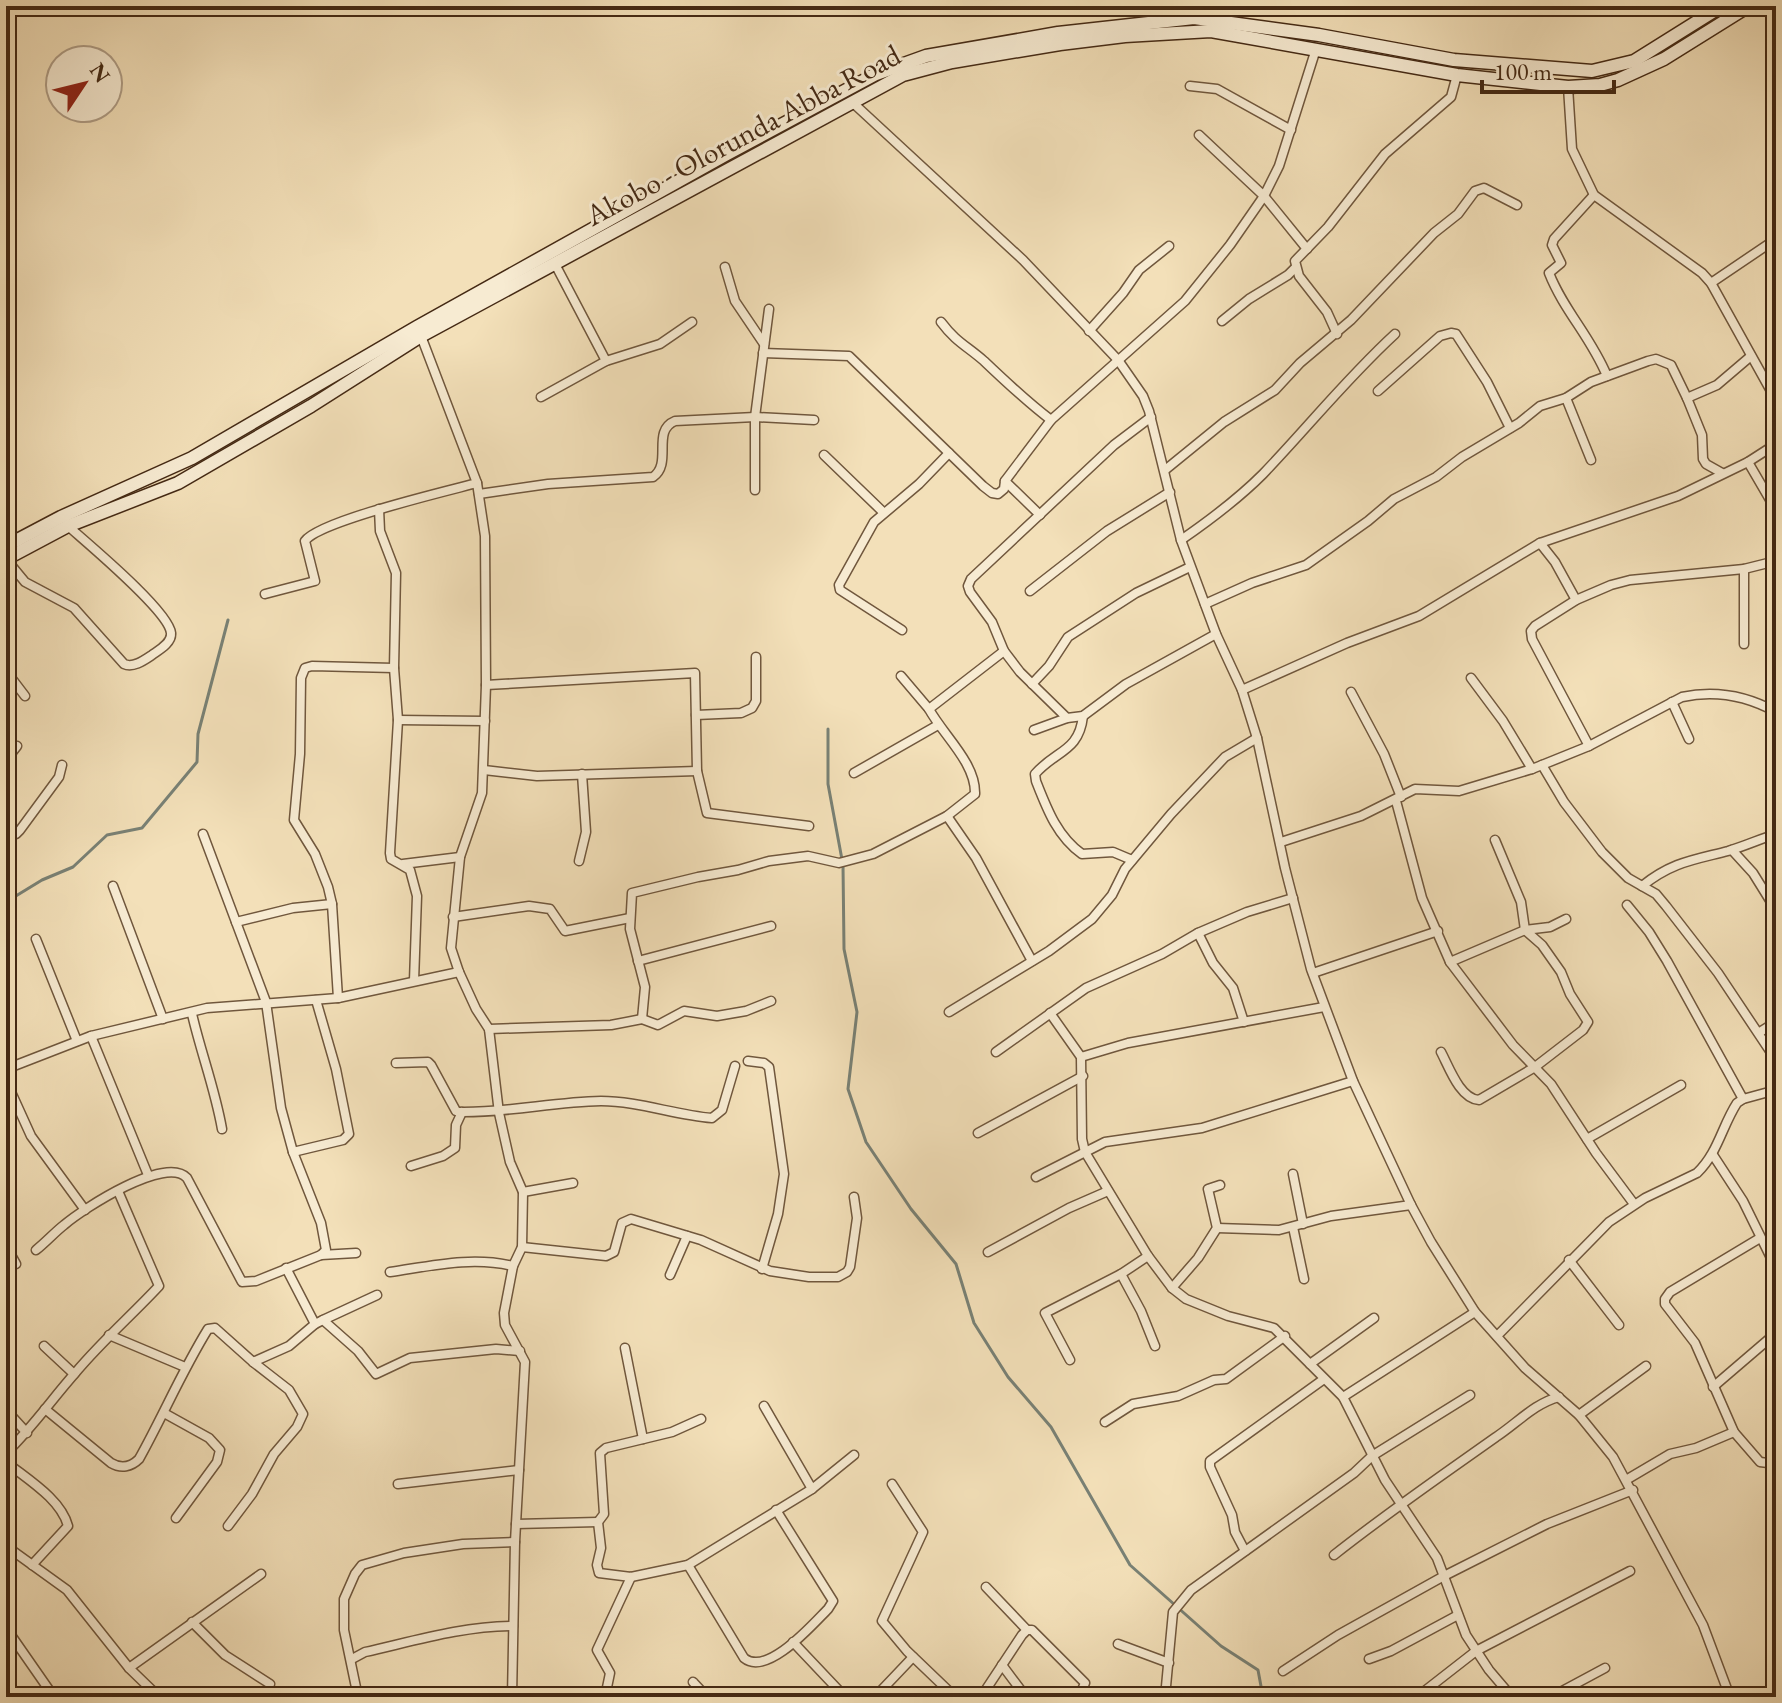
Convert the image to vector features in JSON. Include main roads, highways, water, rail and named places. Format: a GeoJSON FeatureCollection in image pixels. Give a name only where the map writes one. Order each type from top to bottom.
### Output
{"type":"FeatureCollection","features":[{"type":"Feature","properties":{"kind":"main road","name":"Akobo - Olorunda Abba Road"},"geometry":{"type":"LineString","coordinates":[[6,559],[68,526],[178,483],[421,336],[903,75],[952,62],[1194,18],[1454,60],[1592,71],[1634,61],[1722,6]]}},
{"type":"Feature","properties":{"kind":"main road","name":"Akobo - Olorunda Abba Road"},"geometry":{"type":"LineString","coordinates":[[6,546],[61,517],[174,468],[622,212],[876,74],[944,52],[1125,30],[1211,31],[1457,75],[1568,87],[1600,85],[1618,80],[1696,41],[1749,6]]}},
{"type":"Feature","properties":{"kind":"main road"},"geometry":{"type":"LineString","coordinates":[[239,431],[246,444]]}},
{"type":"Feature","properties":{"kind":"waterway"},"geometry":{"type":"LineString","coordinates":[[6,902],[42,880],[73,867],[107,835],[142,828],[197,762],[198,734],[228,620]]}},
{"type":"Feature","properties":{"kind":"waterway"},"geometry":{"type":"LineString","coordinates":[[828,729],[828,784],[843,865],[844,949],[857,1012],[848,1089],[866,1142],[911,1209],[956,1264],[974,1323],[1008,1377],[1051,1427],[1130,1565],[1221,1646],[1258,1670],[1263,1697]]}}]}
